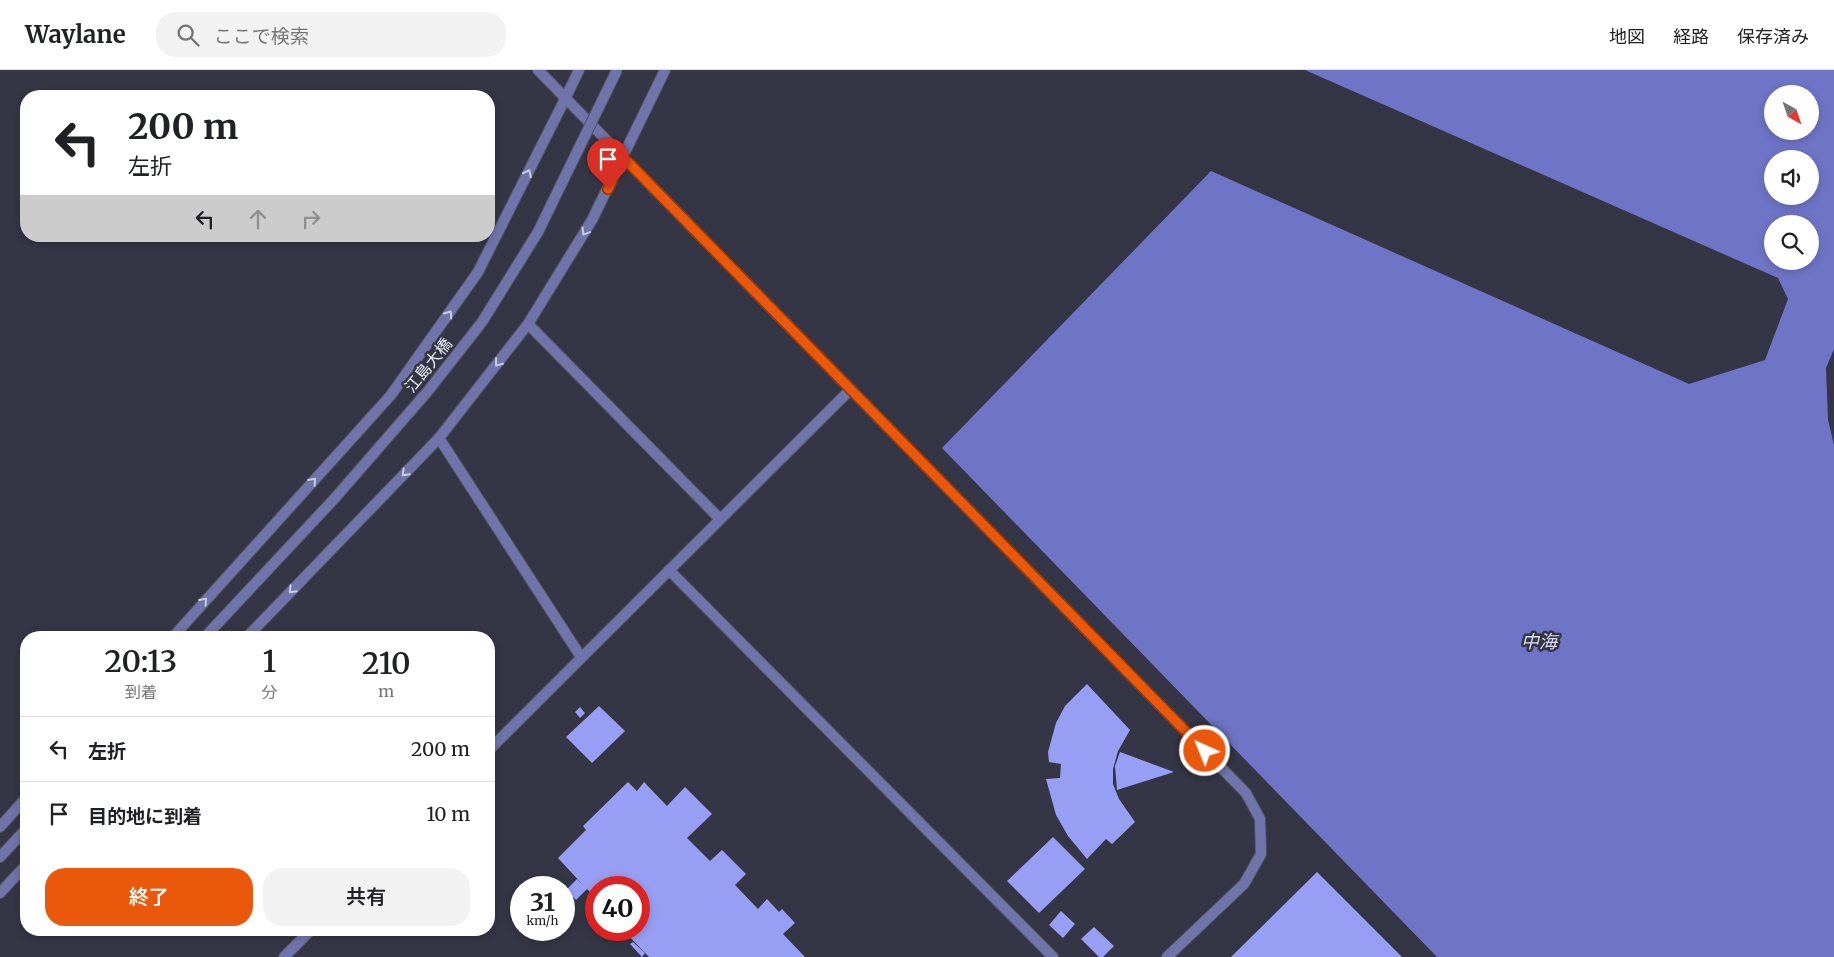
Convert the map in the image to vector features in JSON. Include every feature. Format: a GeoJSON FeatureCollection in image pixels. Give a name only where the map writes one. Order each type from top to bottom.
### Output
{"type":"FeatureCollection","features":[{"type":"Feature","properties":{"kind":"street"},"geometry":{"type":"LineString","coordinates":[[538,70],[1246,793],[1260,819],[1261,854],[1244,884],[1168,957]]}},
{"type":"Feature","properties":{"kind":"street"},"geometry":{"type":"LineString","coordinates":[[495,238],[578,70]]}},
{"type":"Feature","properties":{"kind":"street","name":"江島大橋"},"geometry":{"type":"LineString","coordinates":[[210,631],[354,476],[428,391],[482,322],[538,232],[617,70]]}},
{"type":"Feature","properties":{"kind":"street"},"geometry":{"type":"LineString","coordinates":[[253,631],[439,438],[528,324],[592,220],[665,70]]}},
{"type":"Feature","properties":{"kind":"street"},"geometry":{"type":"LineString","coordinates":[[178,631],[391,395],[478,272],[493,242]]}},
{"type":"Feature","properties":{"kind":"street"},"geometry":{"type":"LineString","coordinates":[[528,324],[720,519]]}},
{"type":"Feature","properties":{"kind":"street"},"geometry":{"type":"LineString","coordinates":[[495,744],[850,390]]}},
{"type":"Feature","properties":{"kind":"street"},"geometry":{"type":"LineString","coordinates":[[439,438],[581,657]]}},
{"type":"Feature","properties":{"kind":"street"},"geometry":{"type":"LineString","coordinates":[[669,570],[1053,957]]}},
{"type":"Feature","properties":{"kind":"street"},"geometry":{"type":"LineString","coordinates":[[0,826],[20,804]]}},
{"type":"Feature","properties":{"kind":"street"},"geometry":{"type":"LineString","coordinates":[[0,858],[20,836]]}},
{"type":"Feature","properties":{"kind":"street"},"geometry":{"type":"LineString","coordinates":[[0,892],[20,871]]}},
{"type":"Feature","properties":{"kind":"street"},"geometry":{"type":"LineString","coordinates":[[284,957],[305,936]]}},
{"type":"Feature","properties":{"kind":"water","name":"中海"},"geometry":{"type":"Polygon","coordinates":[[[1305,70],[1834,70],[1834,349],[1826,368],[1828,420],[1834,445],[1834,957],[1437,957],[942,448],[1211,171],[1689,384],[1765,360],[1788,299],[1778,278],[1305,70]]]}},
{"type":"Feature","properties":{"kind":"building"},"geometry":{"type":"Polygon","coordinates":[[[1087,684],[1130,730],[1118,751],[1113,769],[1113,784],[1119,799],[1135,822],[1112,844],[1106,839],[1087,859],[1068,836],[1056,815],[1046,779],[1060,778],[1061,764],[1049,762],[1048,752],[1056,723],[1065,706],[1087,684]]]}},
{"type":"Feature","properties":{"kind":"building"},"geometry":{"type":"Polygon","coordinates":[[[599,706],[625,731],[592,763],[566,737],[599,706]]]}},
{"type":"Feature","properties":{"kind":"building"},"geometry":{"type":"Polygon","coordinates":[[[580,707],[585,713],[580,718],[575,712],[580,707]]]}},
{"type":"Feature","properties":{"kind":"building"},"geometry":{"type":"Polygon","coordinates":[[[1120,752],[1174,772],[1117,790],[1115,766],[1120,752]]]}},
{"type":"Feature","properties":{"kind":"building"},"geometry":{"type":"Polygon","coordinates":[[[628,782],[637,791],[644,782],[667,806],[685,787],[712,814],[687,838],[710,861],[722,850],[746,874],[735,885],[758,909],[767,899],[779,912],[782,909],[795,923],[783,934],[805,957],[649,957],[634,941],[650,941],[650,876],[585,876],[585,891],[575,899],[575,881],[577,879],[583,885],[558,858],[586,830],[583,826],[628,782]]]}},
{"type":"Feature","properties":{"kind":"building"},"geometry":{"type":"Polygon","coordinates":[[[1053,837],[1085,869],[1039,913],[1007,881],[1053,837]]]}},
{"type":"Feature","properties":{"kind":"building"},"geometry":{"type":"Polygon","coordinates":[[[1317,872],[1402,957],[1231,957],[1317,872]]]}},
{"type":"Feature","properties":{"kind":"building"},"geometry":{"type":"Polygon","coordinates":[[[1061,911],[1075,924],[1063,938],[1049,925],[1061,911]]]}},
{"type":"Feature","properties":{"kind":"building"},"geometry":{"type":"Polygon","coordinates":[[[1094,927],[1114,946],[1103,957],[1099,957],[1081,939],[1094,927]]]}},
{"type":"Feature","properties":{"kind":"building"},"geometry":{"type":"Polygon","coordinates":[[[633,942],[645,953],[642,957],[630,944],[633,942]]]}},
{"type":"Feature","properties":{"kind":"route"},"geometry":{"type":"LineString","coordinates":[[608,189],[623,157],[1205,751]]}}]}
